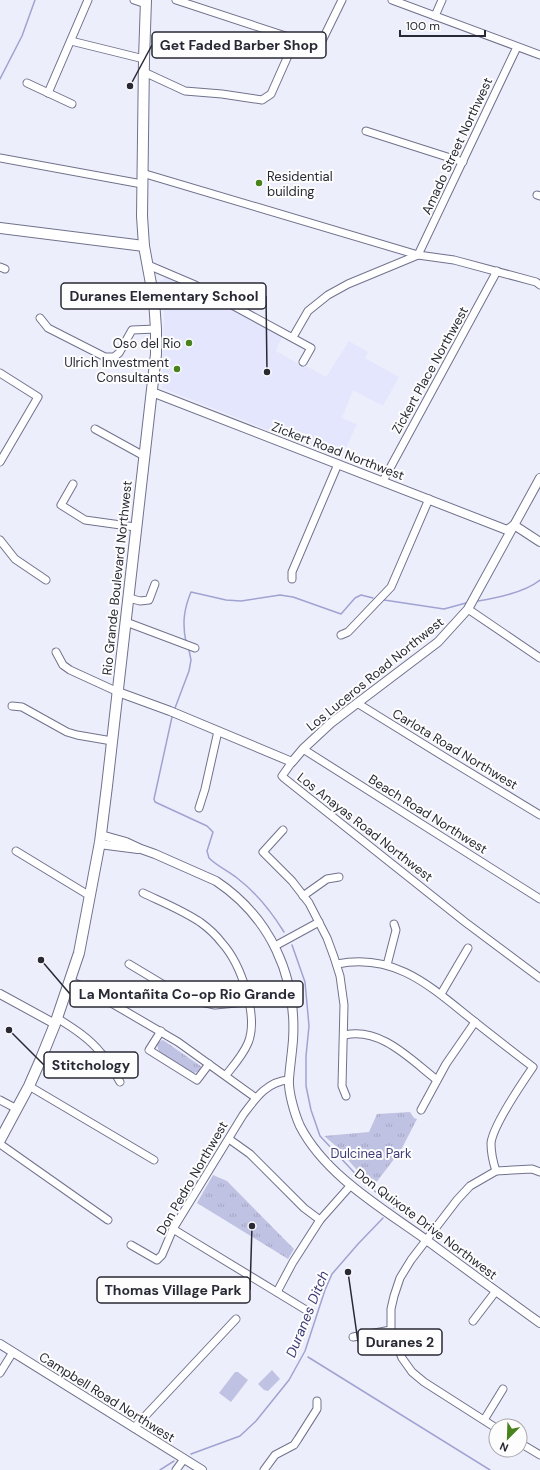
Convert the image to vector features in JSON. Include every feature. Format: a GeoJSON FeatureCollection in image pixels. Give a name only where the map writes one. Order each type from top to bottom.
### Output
{"type":"FeatureCollection","features":[{"type":"Feature","properties":{"kind":"main road","name":"Rio Grande Boulevard Northwest"},"geometry":{"type":"LineString","coordinates":[[0,1140],[29,1086],[56,1021],[70,981],[79,953],[100,840],[156,354],[154,300],[144,246],[142,216],[146,2]]}},
{"type":"Feature","properties":{"kind":"main road"},"geometry":{"type":"LineString","coordinates":[[0,228],[144,246]]}},
{"type":"Feature","properties":{"kind":"street"},"geometry":{"type":"LineString","coordinates":[[48,93],[88,0]]}},
{"type":"Feature","properties":{"kind":"street"},"geometry":{"type":"LineString","coordinates":[[134,0],[146,2]]}},
{"type":"Feature","properties":{"kind":"street"},"geometry":{"type":"LineString","coordinates":[[176,0],[318,47],[342,0]]}},
{"type":"Feature","properties":{"kind":"street"},"geometry":{"type":"LineString","coordinates":[[392,0],[540,55]]}},
{"type":"Feature","properties":{"kind":"street"},"geometry":{"type":"LineString","coordinates":[[435,16],[442,0]]}},
{"type":"Feature","properties":{"kind":"street"},"geometry":{"type":"LineString","coordinates":[[144,72],[185,91],[222,94],[262,100],[270,94],[295,40]]}},
{"type":"Feature","properties":{"kind":"street"},"geometry":{"type":"LineString","coordinates":[[71,41],[144,59]]}},
{"type":"Feature","properties":{"kind":"street","name":"Amado Street Northwest"},"geometry":{"type":"LineString","coordinates":[[418,255],[517,47]]}},
{"type":"Feature","properties":{"kind":"street"},"geometry":{"type":"LineString","coordinates":[[26,83],[72,104]]}},
{"type":"Feature","properties":{"kind":"street"},"geometry":{"type":"LineString","coordinates":[[366,131],[463,162]]}},
{"type":"Feature","properties":{"kind":"street"},"geometry":{"type":"LineString","coordinates":[[0,158],[142,184]]}},
{"type":"Feature","properties":{"kind":"street"},"geometry":{"type":"LineString","coordinates":[[142,173],[418,255],[454,260],[497,270],[536,282],[540,285]]}},
{"type":"Feature","properties":{"kind":"street"},"geometry":{"type":"LineString","coordinates":[[293,337],[308,311],[328,295],[348,284],[418,255]]}},
{"type":"Feature","properties":{"kind":"street"},"geometry":{"type":"LineString","coordinates":[[148,265],[195,285],[311,348],[303,362]]}},
{"type":"Feature","properties":{"kind":"street","name":"Zickert Place Northwest"},"geometry":{"type":"LineString","coordinates":[[383,481],[497,270]]}},
{"type":"Feature","properties":{"kind":"street"},"geometry":{"type":"LineString","coordinates":[[40,318],[48,328],[105,357],[114,357],[119,353],[132,330],[156,329]]}},
{"type":"Feature","properties":{"kind":"street"},"geometry":{"type":"LineString","coordinates":[[0,373],[38,397],[0,462]]}},
{"type":"Feature","properties":{"kind":"street","name":"Zickert Road Northwest"},"geometry":{"type":"LineString","coordinates":[[152,392],[507,530],[514,525]]}},
{"type":"Feature","properties":{"kind":"street"},"geometry":{"type":"LineString","coordinates":[[95,428],[144,456]]}},
{"type":"Feature","properties":{"kind":"street"},"geometry":{"type":"LineString","coordinates":[[292,578],[292,572],[338,464]]}},
{"type":"Feature","properties":{"kind":"street","name":"Los Luceros Road Northwest"},"geometry":{"type":"LineString","coordinates":[[292,762],[303,749],[331,723],[438,642],[468,609],[540,478]]}},
{"type":"Feature","properties":{"kind":"street"},"geometry":{"type":"LineString","coordinates":[[73,484],[61,505],[73,514],[94,523],[135,527]]}},
{"type":"Feature","properties":{"kind":"street"},"geometry":{"type":"LineString","coordinates":[[341,635],[348,632],[391,587],[429,499]]}},
{"type":"Feature","properties":{"kind":"street"},"geometry":{"type":"LineString","coordinates":[[514,525],[540,542]]}},
{"type":"Feature","properties":{"kind":"street"},"geometry":{"type":"LineString","coordinates":[[0,540],[15,559],[46,580]]}},
{"type":"Feature","properties":{"kind":"street"},"geometry":{"type":"LineString","coordinates":[[129,598],[140,601],[149,600],[156,584]]}},
{"type":"Feature","properties":{"kind":"street"},"geometry":{"type":"LineString","coordinates":[[468,609],[540,658]]}},
{"type":"Feature","properties":{"kind":"street"},"geometry":{"type":"LineString","coordinates":[[126,622],[195,648]]}},
{"type":"Feature","properties":{"kind":"street"},"geometry":{"type":"LineString","coordinates":[[56,652],[63,665],[70,670],[118,692]]}},
{"type":"Feature","properties":{"kind":"street","name":"Los Anayas Road Northwest"},"geometry":{"type":"LineString","coordinates":[[118,692],[292,762],[283,773],[282,776],[284,778],[465,922],[540,978]]}},
{"type":"Feature","properties":{"kind":"street","name":"Carlota Road Northwest"},"geometry":{"type":"LineString","coordinates":[[357,703],[540,815]]}},
{"type":"Feature","properties":{"kind":"street"},"geometry":{"type":"LineString","coordinates":[[12,706],[22,706],[72,733],[112,741]]}},
{"type":"Feature","properties":{"kind":"street"},"geometry":{"type":"LineString","coordinates":[[199,808],[205,789],[218,731]]}},
{"type":"Feature","properties":{"kind":"street","name":"Beach Road Northwest"},"geometry":{"type":"LineString","coordinates":[[303,749],[540,899]]}},
{"type":"Feature","properties":{"kind":"street"},"geometry":{"type":"LineString","coordinates":[[283,830],[263,852],[292,881],[309,903],[327,938],[337,964],[344,1001],[345,1035],[342,1086],[346,1096]]}},
{"type":"Feature","properties":{"kind":"street","name":"Don Quixote Drive Northwest"},"geometry":{"type":"LineString","coordinates":[[100,840],[126,842],[192,870],[224,886],[258,920],[275,946],[284,968],[292,998],[293,1041],[289,1080],[293,1104],[300,1125],[306,1136],[320,1155],[351,1185],[540,1323]]}},
{"type":"Feature","properties":{"kind":"street"},"geometry":{"type":"LineString","coordinates":[[16,851],[90,896]]}},
{"type":"Feature","properties":{"kind":"street"},"geometry":{"type":"LineString","coordinates":[[303,896],[327,879],[339,876]]}},
{"type":"Feature","properties":{"kind":"street"},"geometry":{"type":"LineString","coordinates":[[142,893],[177,908],[200,922],[223,943],[243,980],[250,1002],[251,1022],[249,1041],[242,1055],[226,1075]]}},
{"type":"Feature","properties":{"kind":"street"},"geometry":{"type":"LineString","coordinates":[[275,946],[319,922]]}},
{"type":"Feature","properties":{"kind":"street"},"geometry":{"type":"LineString","coordinates":[[387,965],[396,930],[394,924]]}},
{"type":"Feature","properties":{"kind":"street"},"geometry":{"type":"LineString","coordinates":[[441,994],[468,948]]}},
{"type":"Feature","properties":{"kind":"street"},"geometry":{"type":"LineString","coordinates":[[337,964],[360,962],[387,965],[410,973],[441,994],[533,1067],[496,1129],[491,1142],[492,1159],[496,1171]]}},
{"type":"Feature","properties":{"kind":"street"},"geometry":{"type":"LineString","coordinates":[[129,964],[174,991],[196,1002],[215,1005],[292,998]]}},
{"type":"Feature","properties":{"kind":"street"},"geometry":{"type":"LineString","coordinates":[[70,981],[84,987],[161,1031],[226,1075],[256,1098]]}},
{"type":"Feature","properties":{"kind":"street"},"geometry":{"type":"LineString","coordinates":[[0,994],[76,1030],[102,1053],[120,1082]]}},
{"type":"Feature","properties":{"kind":"street"},"geometry":{"type":"LineString","coordinates":[[421,1110],[446,1064],[475,1022]]}},
{"type":"Feature","properties":{"kind":"street"},"geometry":{"type":"LineString","coordinates":[[161,1031],[149,1050],[197,1080],[209,1064]]}},
{"type":"Feature","properties":{"kind":"street"},"geometry":{"type":"LineString","coordinates":[[345,1035],[358,1034],[374,1037],[390,1044],[437,1080]]}},
{"type":"Feature","properties":{"kind":"street","name":"Don Pedro Northwest"},"geometry":{"type":"LineString","coordinates":[[131,1245],[158,1260],[162,1255],[173,1229],[228,1138],[256,1098],[273,1084],[289,1080]]}},
{"type":"Feature","properties":{"kind":"street"},"geometry":{"type":"LineString","coordinates":[[29,1086],[154,1160]]}},
{"type":"Feature","properties":{"kind":"street"},"geometry":{"type":"LineString","coordinates":[[0,1100],[17,1109]]}},
{"type":"Feature","properties":{"kind":"street"},"geometry":{"type":"LineString","coordinates":[[228,1138],[250,1154],[299,1204],[320,1220]]}},
{"type":"Feature","properties":{"kind":"street"},"geometry":{"type":"LineString","coordinates":[[0,1144],[108,1220]]}},
{"type":"Feature","properties":{"kind":"street"},"geometry":{"type":"LineString","coordinates":[[488,1423],[424,1382],[412,1372],[402,1358],[391,1330],[391,1309],[400,1278],[426,1240],[457,1200],[470,1186],[496,1171],[532,1169],[540,1172]]}},
{"type":"Feature","properties":{"kind":"street"},"geometry":{"type":"LineString","coordinates":[[277,1292],[293,1262],[320,1220],[351,1185]]}},
{"type":"Feature","properties":{"kind":"street"},"geometry":{"type":"LineString","coordinates":[[173,1229],[306,1310]]}},
{"type":"Feature","properties":{"kind":"street"},"geometry":{"type":"LineString","coordinates":[[473,1321],[496,1291]]}},
{"type":"Feature","properties":{"kind":"street"},"geometry":{"type":"LineString","coordinates":[[134,1428],[236,1319]]}},
{"type":"Feature","properties":{"kind":"street"},"geometry":{"type":"LineString","coordinates":[[353,1337],[391,1330]]}},
{"type":"Feature","properties":{"kind":"street","name":"Campbell Road Northwest"},"geometry":{"type":"LineString","coordinates":[[0,1344],[202,1470]]}},
{"type":"Feature","properties":{"kind":"street"},"geometry":{"type":"LineString","coordinates":[[0,1373],[13,1352]]}},
{"type":"Feature","properties":{"kind":"street"},"geometry":{"type":"LineString","coordinates":[[484,1420],[504,1389]]}},
{"type":"Feature","properties":{"kind":"street"},"geometry":{"type":"LineString","coordinates":[[264,1470],[275,1455],[294,1445],[317,1409],[317,1401]]}},
{"type":"Feature","properties":{"kind":"street"},"geometry":{"type":"LineString","coordinates":[[528,1448],[540,1455]]}},
{"type":"Feature","properties":{"kind":"street"},"geometry":{"type":"LineString","coordinates":[[176,1470],[184,1458]]}},
{"type":"Feature","properties":{"kind":"shaded area"},"geometry":{"type":"Polygon","coordinates":[[[166,277],[282,337],[276,351],[304,367],[306,366],[326,377],[349,341],[368,352],[365,358],[399,377],[383,406],[353,390],[342,418],[357,424],[341,459],[162,388],[164,313],[160,281],[166,277]]]}},
{"type":"Feature","properties":{"kind":"green space"},"geometry":{"type":"Polygon","coordinates":[[[163,1040],[202,1067],[198,1072],[193,1073],[159,1052],[157,1045],[163,1040]]]}},
{"type":"Feature","properties":{"kind":"green space","name":"Dulcinea Park"},"geometry":{"type":"Polygon","coordinates":[[[410,1112],[414,1118],[417,1119],[401,1150],[375,1184],[369,1184],[336,1146],[324,1136],[369,1132],[377,1114],[410,1112]]]}},
{"type":"Feature","properties":{"kind":"green space"},"geometry":{"type":"Polygon","coordinates":[[[213,1175],[227,1181],[294,1249],[288,1259],[197,1203],[213,1175]]]}},
{"type":"Feature","properties":{"kind":"green space"},"geometry":{"type":"Polygon","coordinates":[[[272,1370],[280,1379],[268,1391],[264,1390],[258,1384],[272,1370]]]}},
{"type":"Feature","properties":{"kind":"green space"},"geometry":{"type":"Polygon","coordinates":[[[235,1372],[238,1372],[248,1380],[231,1402],[219,1393],[235,1372]]]}},
{"type":"Feature","properties":{"kind":"waterway"},"geometry":{"type":"LineString","coordinates":[[0,79],[22,36],[35,0]]}},
{"type":"Feature","properties":{"kind":"waterway"},"geometry":{"type":"LineString","coordinates":[[478,601],[519,591],[540,580]]}},
{"type":"Feature","properties":{"kind":"waterway"},"geometry":{"type":"LineString","coordinates":[[186,642],[184,616],[191,592],[226,600],[241,601],[280,595],[293,597],[341,614],[355,598],[361,595],[373,598]]}},
{"type":"Feature","properties":{"kind":"waterway"},"geometry":{"type":"LineString","coordinates":[[384,600],[444,609],[466,603]]}},
{"type":"Feature","properties":{"kind":"waterway"},"geometry":{"type":"LineString","coordinates":[[175,708],[189,671],[191,660],[189,650]]}},
{"type":"Feature","properties":{"kind":"waterway"},"geometry":{"type":"LineString","coordinates":[[172,717],[154,799],[155,802],[207,826],[213,832],[207,851],[209,858],[251,890],[269,910],[284,932]]}},
{"type":"Feature","properties":{"kind":"waterway"},"geometry":{"type":"LineString","coordinates":[[292,945],[305,982],[309,1026],[306,1056],[306,1086],[311,1110],[320,1136],[365,1184],[395,1206],[394,1208]]}},
{"type":"Feature","properties":{"kind":"waterway","name":"Duranes Ditch"},"geometry":{"type":"LineString","coordinates":[[191,1454],[240,1436],[256,1421],[289,1380],[305,1351],[325,1290],[332,1274],[383,1218]]}},
{"type":"Feature","properties":{"kind":"waterway"},"geometry":{"type":"LineString","coordinates":[[308,1357],[490,1470]]}},
{"type":"Feature","properties":{"kind":"waterway","name":"Duranes Ditch"},"geometry":{"type":"LineString","coordinates":[[160,1470],[174,1461]]}},
{"type":"Feature","properties":{"kind":"place","name":"Get Faded Barber Shop"},"geometry":{"type":"Point","coordinates":[130,86]}},
{"type":"Feature","properties":{"kind":"place","name":"Residential building"},"geometry":{"type":"Point","coordinates":[259,183]}},
{"type":"Feature","properties":{"kind":"place","name":"Oso del Rio"},"geometry":{"type":"Point","coordinates":[189,343]}},
{"type":"Feature","properties":{"kind":"place","name":"Ulrich Investment Consultants"},"geometry":{"type":"Point","coordinates":[177,369]}},
{"type":"Feature","properties":{"kind":"place","name":"Duranes Elementary School"},"geometry":{"type":"Point","coordinates":[267,372]}},
{"type":"Feature","properties":{"kind":"place","name":"La Montañita Co-op Rio Grande"},"geometry":{"type":"Point","coordinates":[41,960]}},
{"type":"Feature","properties":{"kind":"place","name":"Stitchology"},"geometry":{"type":"Point","coordinates":[9,1030]}},
{"type":"Feature","properties":{"kind":"place","name":"Thomas Village Park"},"geometry":{"type":"Point","coordinates":[252,1226]}},
{"type":"Feature","properties":{"kind":"place","name":"Duranes 2"},"geometry":{"type":"Point","coordinates":[348,1272]}}]}
